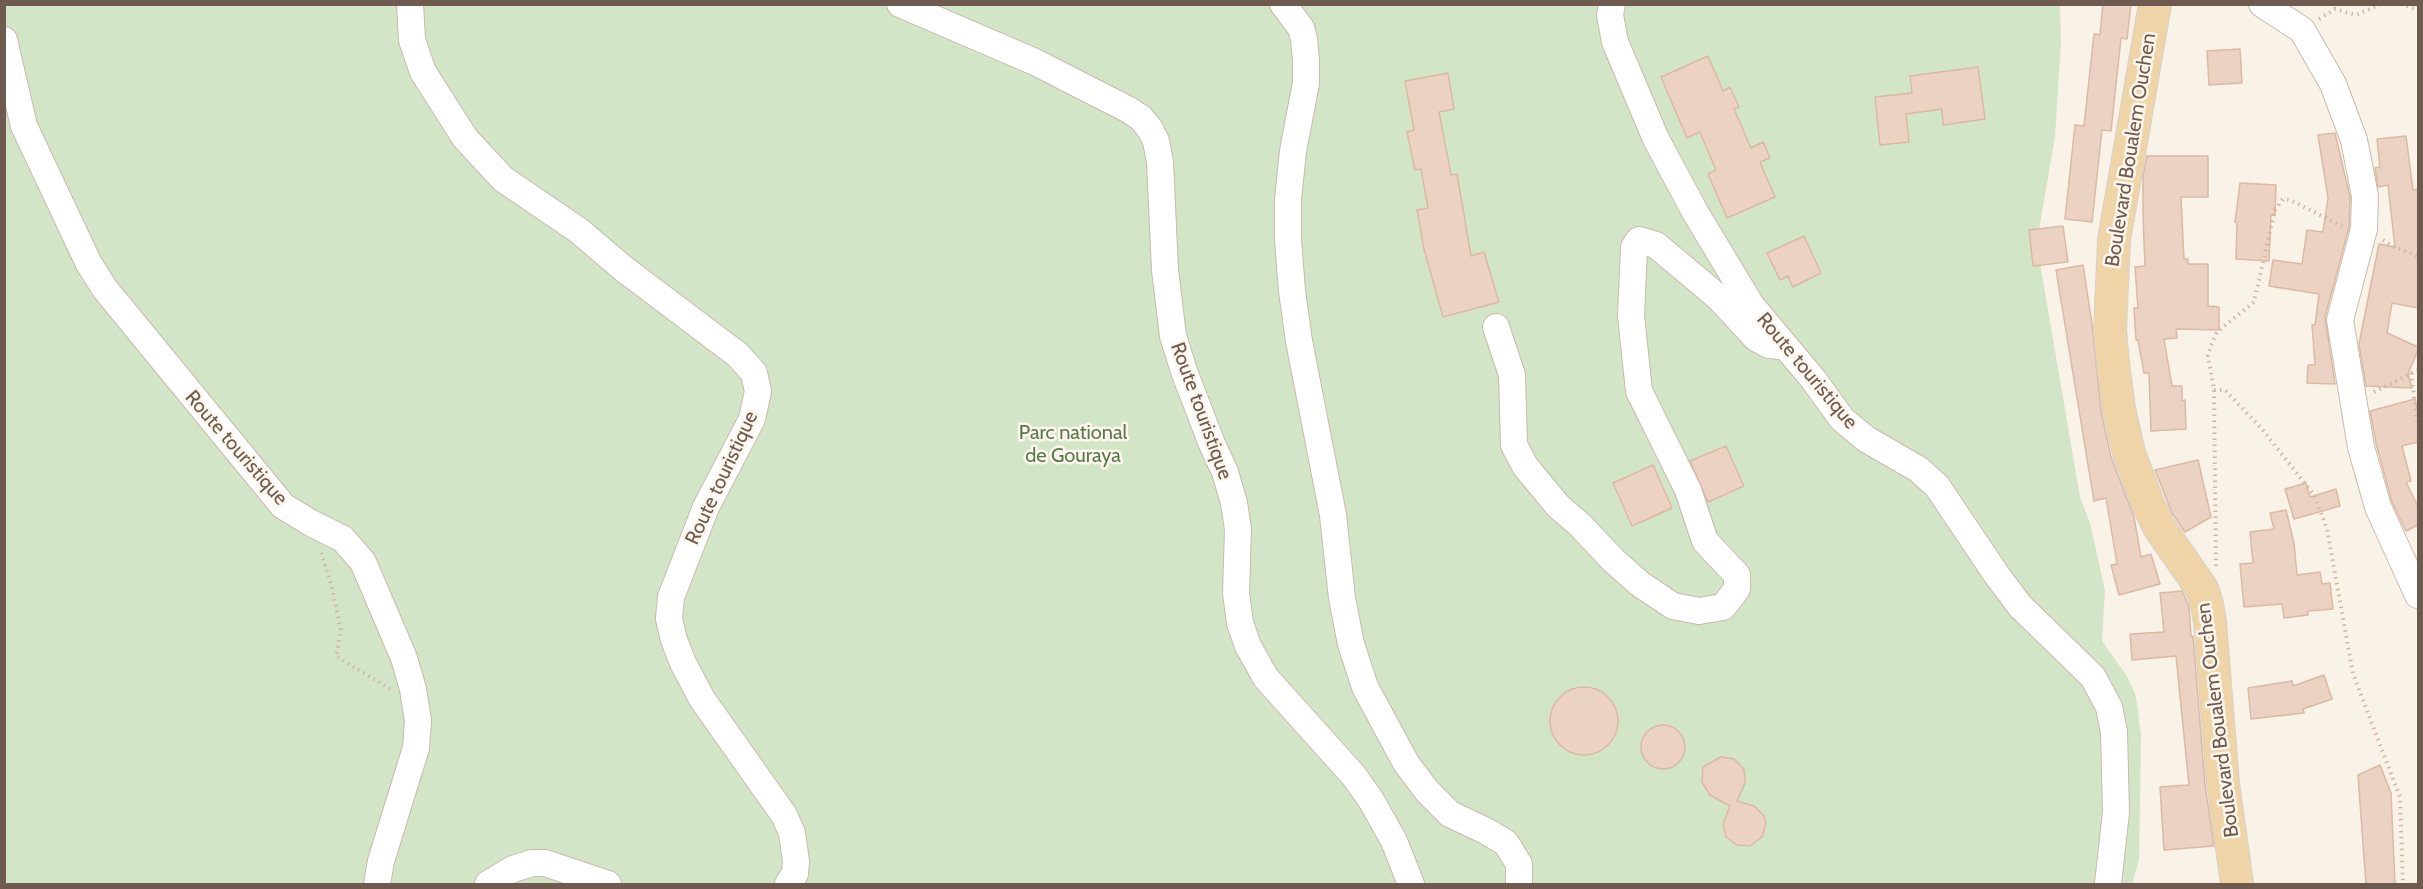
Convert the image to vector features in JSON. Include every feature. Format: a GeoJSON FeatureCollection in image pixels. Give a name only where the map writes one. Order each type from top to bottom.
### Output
{"type":"FeatureCollection","features":[{"type":"Feature","properties":{"kind":"main road","name":"Boulevard Boualem Ouchen"},"geometry":{"type":"LineString","coordinates":[[2155,4],[2114,240],[2110,330],[2119,409],[2129,453],[2159,527],[2202,589],[2210,622],[2220,748],[2237,885]]}},
{"type":"Feature","properties":{"kind":"street","name":"Route touristique"},"geometry":{"type":"LineString","coordinates":[[410,4],[412,40],[423,72],[465,138],[503,180],[578,230],[624,269],[738,355],[754,373],[758,391],[752,419],[706,507],[671,597],[669,619],[683,663],[702,699],[784,815],[792,833],[796,861],[795,874],[788,885]]}},
{"type":"Feature","properties":{"kind":"street","name":"Route touristique"},"geometry":{"type":"LineString","coordinates":[[900,4],[1035,62],[1129,110],[1141,118],[1150,129],[1156,141],[1160,162],[1165,270],[1173,336],[1185,374],[1225,472],[1234,503],[1238,529],[1236,593],[1240,623],[1248,646],[1266,678],[1354,776],[1371,800],[1394,842],[1411,885]]}},
{"type":"Feature","properties":{"kind":"street"},"geometry":{"type":"LineString","coordinates":[[1283,4],[1301,28],[1306,61],[1306,83],[1293,151],[1288,199],[1292,291],[1299,341],[1333,515],[1342,598],[1351,644],[1365,687],[1406,764],[1426,790],[1450,814],[1506,843],[1519,864],[1519,885]]}},
{"type":"Feature","properties":{"kind":"street","name":"Route touristique"},"geometry":{"type":"LineString","coordinates":[[1612,4],[1610,15],[1615,42],[1656,139],[1695,212],[1751,305],[1842,419],[1866,439],[1918,469],[1937,486],[2020,606],[2093,677],[2109,707],[2114,732],[2116,812],[2108,885]]}},
{"type":"Feature","properties":{"kind":"street"},"geometry":{"type":"LineString","coordinates":[[2262,4],[2302,30],[2332,84],[2354,140],[2365,196],[2363,232],[2340,320],[2361,447],[2378,507],[2418,595]]}},
{"type":"Feature","properties":{"kind":"street","name":"Route touristique"},"geometry":{"type":"LineString","coordinates":[[4,40],[24,126],[89,264],[105,289],[283,506],[343,539],[363,562],[404,658],[413,689],[418,721],[416,748],[381,861],[377,885]]}},
{"type":"Feature","properties":{"kind":"street"},"geometry":{"type":"LineString","coordinates":[[1496,327],[1512,375],[1514,445],[1525,466],[1558,506],[1580,525],[1612,560],[1640,584],[1673,606],[1699,611],[1723,607],[1737,589],[1737,575],[1706,541],[1688,490],[1639,391],[1631,316],[1634,247],[1639,240],[1656,246],[1718,297],[1756,338],[1769,345],[1786,346]]}},
{"type":"Feature","properties":{"kind":"street"},"geometry":{"type":"LineString","coordinates":[[488,885],[513,869],[532,863],[545,863],[608,885]]}},
{"type":"Feature","properties":{"kind":"path"},"geometry":{"type":"LineString","coordinates":[[2302,30],[2335,9],[2356,15],[2381,4]]}},
{"type":"Feature","properties":{"kind":"path"},"geometry":{"type":"LineString","coordinates":[[2401,4],[2418,10]]}},
{"type":"Feature","properties":{"kind":"path"},"geometry":{"type":"LineString","coordinates":[[2202,589],[2216,579],[2214,390],[2208,356],[2217,332],[2254,302],[2275,210],[2283,199],[2290,200],[2391,246],[2418,255]]}},
{"type":"Feature","properties":{"kind":"path"},"geometry":{"type":"LineString","coordinates":[[2354,398],[2401,380],[2411,372],[2418,370]]}},
{"type":"Feature","properties":{"kind":"path"},"geometry":{"type":"LineString","coordinates":[[2411,372],[2418,426]]}},
{"type":"Feature","properties":{"kind":"path"},"geometry":{"type":"LineString","coordinates":[[2214,390],[2225,390],[2262,429],[2314,495],[2324,520],[2335,567],[2354,674],[2400,797],[2403,885]]}},
{"type":"Feature","properties":{"kind":"path"},"geometry":{"type":"LineString","coordinates":[[311,523],[330,580],[340,630],[336,657],[403,697],[413,689]]}},
{"type":"Feature","properties":{"kind":"green space","name":"Parc national de Gouraya"},"geometry":{"type":"Polygon","coordinates":[[[5,5],[2060,5],[2061,43],[2055,137],[2038,235],[2041,269],[2080,497],[2090,523],[2105,590],[2102,641],[2127,676],[2136,696],[2141,736],[2139,860],[2132,884],[5,884],[5,5]]]}},
{"type":"Feature","properties":{"kind":"building"},"geometry":{"type":"Polygon","coordinates":[[[2103,4],[2131,4],[2127,39],[2121,38],[2111,131],[2102,130],[2092,222],[2065,219],[2075,125],[2084,126],[2094,34],[2100,35],[2103,4]]]}},
{"type":"Feature","properties":{"kind":"building"},"geometry":{"type":"Polygon","coordinates":[[[2240,49],[2242,83],[2209,85],[2207,51],[2240,49]]]}},
{"type":"Feature","properties":{"kind":"building"},"geometry":{"type":"Polygon","coordinates":[[[1708,56],[1723,91],[1730,87],[1739,107],[1734,109],[1751,148],[1763,142],[1770,158],[1760,162],[1775,197],[1727,218],[1708,174],[1716,170],[1700,132],[1687,138],[1661,77],[1708,56]]]}},
{"type":"Feature","properties":{"kind":"building"},"geometry":{"type":"Polygon","coordinates":[[[1978,67],[1985,119],[1943,125],[1942,109],[1906,114],[1909,142],[1880,145],[1875,97],[1912,93],[1910,76],[1978,67]]]}},
{"type":"Feature","properties":{"kind":"building"},"geometry":{"type":"Polygon","coordinates":[[[1448,73],[1454,109],[1439,112],[1451,175],[1457,174],[1471,256],[1484,252],[1499,302],[1443,317],[1424,249],[1417,210],[1428,208],[1421,169],[1415,170],[1407,132],[1414,130],[1405,81],[1448,73]]]}},
{"type":"Feature","properties":{"kind":"building"},"geometry":{"type":"Polygon","coordinates":[[[2335,133],[2350,197],[2349,227],[2325,317],[2335,384],[2307,383],[2308,365],[2315,365],[2312,325],[2315,325],[2319,294],[2269,286],[2273,260],[2302,264],[2307,230],[2323,232],[2328,198],[2318,135],[2335,133]]]}},
{"type":"Feature","properties":{"kind":"building"},"geometry":{"type":"Polygon","coordinates":[[[2406,136],[2413,190],[2418,189],[2418,308],[2392,303],[2387,333],[2418,347],[2408,374],[2412,388],[2366,386],[2359,344],[2379,244],[2395,247],[2388,185],[2378,187],[2375,168],[2380,167],[2377,139],[2406,136]]]}},
{"type":"Feature","properties":{"kind":"building"},"geometry":{"type":"Polygon","coordinates":[[[2147,156],[2208,156],[2208,197],[2181,197],[2184,259],[2188,259],[2188,264],[2208,264],[2208,306],[2219,307],[2219,330],[2176,329],[2177,338],[2164,339],[2172,386],[2182,386],[2186,429],[2151,431],[2149,373],[2144,373],[2138,340],[2136,340],[2134,308],[2138,308],[2135,267],[2145,266],[2143,176],[2147,156]]]}},
{"type":"Feature","properties":{"kind":"building"},"geometry":{"type":"Polygon","coordinates":[[[2240,183],[2276,185],[2275,215],[2271,215],[2269,261],[2236,259],[2237,223],[2235,222],[2240,183]]]}},
{"type":"Feature","properties":{"kind":"building"},"geometry":{"type":"Polygon","coordinates":[[[2063,226],[2068,262],[2033,266],[2029,230],[2063,226]]]}},
{"type":"Feature","properties":{"kind":"building"},"geometry":{"type":"Polygon","coordinates":[[[1804,236],[1821,273],[1793,287],[1788,276],[1780,280],[1767,253],[1804,236]]]}},
{"type":"Feature","properties":{"kind":"building"},"geometry":{"type":"Polygon","coordinates":[[[2083,265],[2101,411],[2111,457],[2134,517],[2141,557],[2151,554],[2160,584],[2119,595],[2111,565],[2117,564],[2106,498],[2094,501],[2056,270],[2083,265]]]}},
{"type":"Feature","properties":{"kind":"building"},"geometry":{"type":"Polygon","coordinates":[[[2415,399],[2418,413],[2418,442],[2402,446],[2411,481],[2406,482],[2418,507],[2418,525],[2406,531],[2392,502],[2370,411],[2415,399]]]}},
{"type":"Feature","properties":{"kind":"building"},"geometry":{"type":"Polygon","coordinates":[[[1726,446],[1744,486],[1708,502],[1690,461],[1726,446]]]}},
{"type":"Feature","properties":{"kind":"building"},"geometry":{"type":"Polygon","coordinates":[[[2198,460],[2211,517],[2185,532],[2172,513],[2155,470],[2198,460]]]}},
{"type":"Feature","properties":{"kind":"building"},"geometry":{"type":"Polygon","coordinates":[[[1653,465],[1672,508],[1632,526],[1613,483],[1653,465]]]}},
{"type":"Feature","properties":{"kind":"building"},"geometry":{"type":"Polygon","coordinates":[[[2306,483],[2310,497],[2336,489],[2340,506],[2294,519],[2285,489],[2306,483]]]}},
{"type":"Feature","properties":{"kind":"building"},"geometry":{"type":"Polygon","coordinates":[[[2286,510],[2294,543],[2297,575],[2320,572],[2322,584],[2330,583],[2333,609],[2308,611],[2308,615],[2284,618],[2282,604],[2244,607],[2240,564],[2253,563],[2250,532],[2274,529],[2270,513],[2286,510]]]}},
{"type":"Feature","properties":{"kind":"building"},"geometry":{"type":"Polygon","coordinates":[[[2182,591],[2189,606],[2191,637],[2193,636],[2205,785],[2214,846],[2164,850],[2160,787],[2189,785],[2176,656],[2132,660],[2130,634],[2164,632],[2160,593],[2182,591]]]}},
{"type":"Feature","properties":{"kind":"building"},"geometry":{"type":"Polygon","coordinates":[[[2324,675],[2332,699],[2303,709],[2304,713],[2251,719],[2248,688],[2292,681],[2293,686],[2324,675]]]}},
{"type":"Feature","properties":{"kind":"building"},"geometry":{"type":"Polygon","coordinates":[[[1584,687],[1597,690],[1608,697],[1615,708],[1618,721],[1615,734],[1608,745],[1597,752],[1584,755],[1571,752],[1560,745],[1553,734],[1550,721],[1553,708],[1560,697],[1571,690],[1584,687]]]}},
{"type":"Feature","properties":{"kind":"building"},"geometry":{"type":"Polygon","coordinates":[[[1663,725],[1678,732],[1685,747],[1678,762],[1663,769],[1648,762],[1641,747],[1648,732],[1663,725]]]}},
{"type":"Feature","properties":{"kind":"building"},"geometry":{"type":"Polygon","coordinates":[[[1721,757],[1734,759],[1744,769],[1745,783],[1737,801],[1754,806],[1764,816],[1766,823],[1762,837],[1750,846],[1737,845],[1726,837],[1723,824],[1730,806],[1710,795],[1702,782],[1703,767],[1721,757]]]}},
{"type":"Feature","properties":{"kind":"building"},"geometry":{"type":"Polygon","coordinates":[[[2380,765],[2391,793],[2395,885],[2366,885],[2358,775],[2380,765]]]}}]}
